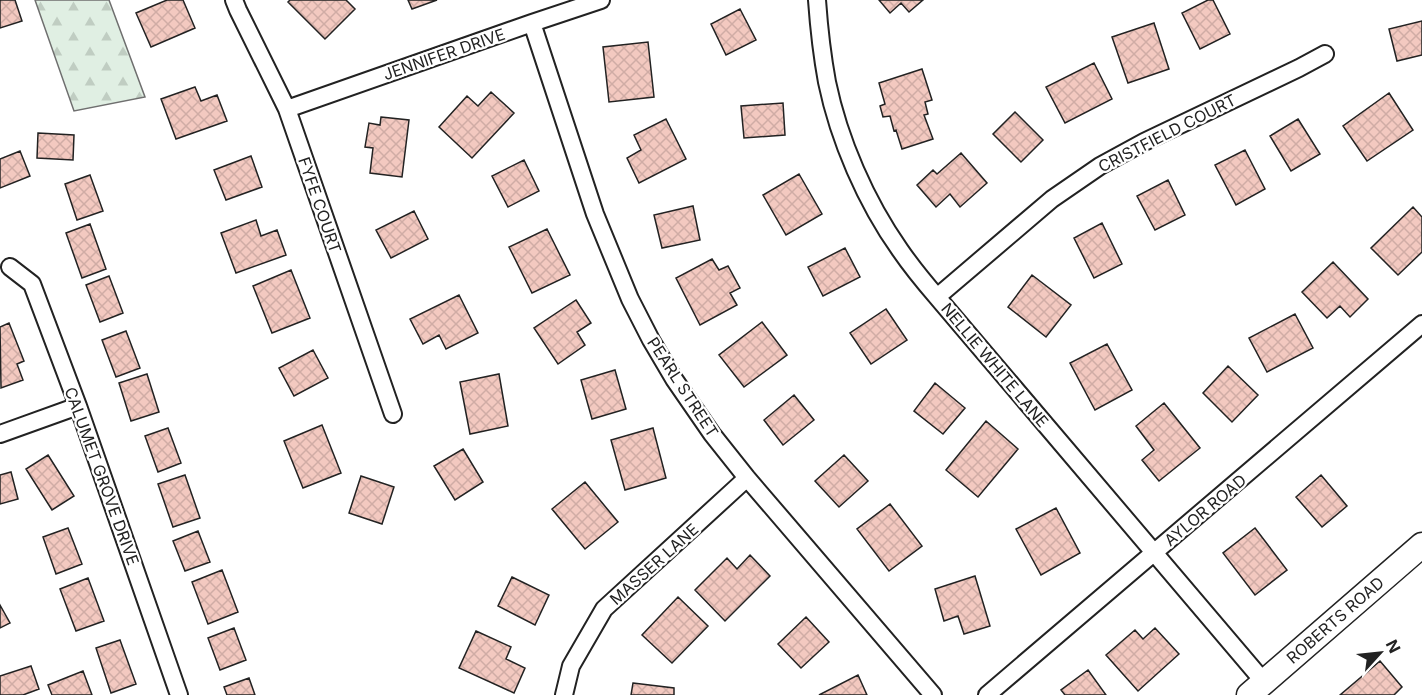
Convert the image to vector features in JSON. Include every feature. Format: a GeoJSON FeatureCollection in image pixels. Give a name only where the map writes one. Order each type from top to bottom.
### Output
{"type":"FeatureCollection","features":[{"type":"Feature","properties":{"kind":"main road","name":"ROBERTS ROAD"},"geometry":{"type":"LineString","coordinates":[[1256,689],[1422,545]]}},
{"type":"Feature","properties":{"kind":"street","name":"FYFE COURT"},"geometry":{"type":"LineString","coordinates":[[234,0],[287,109],[393,414]]}},
{"type":"Feature","properties":{"kind":"street","name":"JENNIFER DRIVE"},"geometry":{"type":"LineString","coordinates":[[287,109],[601,0]]}},
{"type":"Feature","properties":{"kind":"street","name":"NELLIE WHITE LANE"},"geometry":{"type":"LineString","coordinates":[[817,0],[819,37],[827,84],[840,129],[857,173],[880,218],[900,250],[937,297],[1154,553],[1256,689]]}},
{"type":"Feature","properties":{"kind":"street","name":"PEARL STREET"},"geometry":{"type":"LineString","coordinates":[[532,23],[595,214],[630,299],[674,379],[712,434],[747,478],[933,695]]}},
{"type":"Feature","properties":{"kind":"street","name":"CRISTFIELD COURT"},"geometry":{"type":"LineString","coordinates":[[937,297],[1052,199],[1100,166],[1144,142],[1325,54]]}},
{"type":"Feature","properties":{"kind":"street","name":"CALUMET GROVE DRIVE"},"geometry":{"type":"LineString","coordinates":[[10,267],[32,284],[78,406],[179,695]]}},
{"type":"Feature","properties":{"kind":"street","name":"AYLOR ROAD"},"geometry":{"type":"LineString","coordinates":[[987,695],[1422,324]]}},
{"type":"Feature","properties":{"kind":"street"},"geometry":{"type":"LineString","coordinates":[[0,434],[78,406]]}},
{"type":"Feature","properties":{"kind":"street","name":"MASSER LANE"},"geometry":{"type":"LineString","coordinates":[[564,695],[570,666],[604,609],[747,478]]}},
{"type":"Feature","properties":{"kind":"green space"},"geometry":{"type":"Polygon","coordinates":[[[35,0],[109,0],[145,97],[74,111],[35,0]]]}},
{"type":"Feature","properties":{"kind":"building"},"geometry":{"type":"Polygon","coordinates":[[[0,0],[15,0],[22,21],[0,28],[0,0]]]}},
{"type":"Feature","properties":{"kind":"building"},"geometry":{"type":"Polygon","coordinates":[[[167,0],[183,0],[195,28],[151,47],[136,13],[167,0]]]}},
{"type":"Feature","properties":{"kind":"building"},"geometry":{"type":"Polygon","coordinates":[[[290,0],[346,0],[355,9],[325,39],[288,2],[290,0]]]}},
{"type":"Feature","properties":{"kind":"building"},"geometry":{"type":"Polygon","coordinates":[[[408,0],[437,0],[412,9],[408,0]]]}},
{"type":"Feature","properties":{"kind":"building"},"geometry":{"type":"Polygon","coordinates":[[[879,0],[923,0],[909,12],[901,3],[890,13],[879,0]]]}},
{"type":"Feature","properties":{"kind":"building"},"geometry":{"type":"Polygon","coordinates":[[[1208,0],[1213,0],[1230,34],[1200,49],[1182,13],[1208,0]]]}},
{"type":"Feature","properties":{"kind":"building"},"geometry":{"type":"Polygon","coordinates":[[[740,9],[756,40],[726,55],[711,24],[740,9]]]}},
{"type":"Feature","properties":{"kind":"building"},"geometry":{"type":"Polygon","coordinates":[[[1422,21],[1422,55],[1397,61],[1389,29],[1422,21]]]}},
{"type":"Feature","properties":{"kind":"building"},"geometry":{"type":"Polygon","coordinates":[[[1154,23],[1169,69],[1128,83],[1112,37],[1154,23]]]}},
{"type":"Feature","properties":{"kind":"building"},"geometry":{"type":"Polygon","coordinates":[[[648,42],[654,97],[609,102],[603,47],[648,42]]]}},
{"type":"Feature","properties":{"kind":"building"},"geometry":{"type":"Polygon","coordinates":[[[1094,63],[1112,99],[1065,123],[1046,87],[1094,63]]]}},
{"type":"Feature","properties":{"kind":"building"},"geometry":{"type":"Polygon","coordinates":[[[922,69],[932,100],[925,102],[928,114],[924,115],[933,139],[902,149],[890,116],[883,117],[880,106],[885,104],[879,83],[922,69]]]}},
{"type":"Feature","properties":{"kind":"building"},"geometry":{"type":"Polygon","coordinates":[[[195,87],[201,101],[217,95],[227,121],[176,139],[161,99],[195,87]]]}},
{"type":"Feature","properties":{"kind":"building"},"geometry":{"type":"Polygon","coordinates":[[[491,92],[514,113],[472,158],[439,127],[467,96],[478,106],[491,92]]]}},
{"type":"Feature","properties":{"kind":"building"},"geometry":{"type":"Polygon","coordinates":[[[1389,93],[1413,130],[1367,161],[1343,126],[1389,93]]]}},
{"type":"Feature","properties":{"kind":"building"},"geometry":{"type":"Polygon","coordinates":[[[783,103],[785,135],[744,138],[741,106],[783,103]]]}},
{"type":"Feature","properties":{"kind":"building"},"geometry":{"type":"Polygon","coordinates":[[[1015,112],[1043,140],[1021,162],[993,134],[1015,112]]]}},
{"type":"Feature","properties":{"kind":"building"},"geometry":{"type":"Polygon","coordinates":[[[381,117],[409,120],[402,177],[370,173],[373,148],[365,147],[369,123],[380,125],[381,117]]]}},
{"type":"Feature","properties":{"kind":"building"},"geometry":{"type":"Polygon","coordinates":[[[666,119],[686,159],[639,183],[627,158],[641,150],[634,135],[666,119]]]}},
{"type":"Feature","properties":{"kind":"building"},"geometry":{"type":"Polygon","coordinates":[[[1298,119],[1320,154],[1291,171],[1270,136],[1298,119]]]}},
{"type":"Feature","properties":{"kind":"building"},"geometry":{"type":"Polygon","coordinates":[[[38,133],[74,135],[73,160],[37,158],[38,133]]]}},
{"type":"Feature","properties":{"kind":"building"},"geometry":{"type":"Polygon","coordinates":[[[1245,150],[1265,189],[1236,205],[1215,165],[1245,150]]]}},
{"type":"Feature","properties":{"kind":"building"},"geometry":{"type":"Polygon","coordinates":[[[20,151],[30,176],[0,188],[0,159],[20,151]]]}},
{"type":"Feature","properties":{"kind":"building"},"geometry":{"type":"Polygon","coordinates":[[[961,153],[987,183],[960,207],[950,194],[936,207],[917,185],[933,170],[937,174],[961,153]]]}},
{"type":"Feature","properties":{"kind":"building"},"geometry":{"type":"Polygon","coordinates":[[[251,156],[262,187],[226,200],[214,170],[251,156]]]}},
{"type":"Feature","properties":{"kind":"building"},"geometry":{"type":"Polygon","coordinates":[[[524,160],[539,191],[508,207],[492,176],[524,160]]]}},
{"type":"Feature","properties":{"kind":"building"},"geometry":{"type":"Polygon","coordinates":[[[799,174],[822,214],[786,235],[763,195],[799,174]]]}},
{"type":"Feature","properties":{"kind":"building"},"geometry":{"type":"Polygon","coordinates":[[[90,175],[103,211],[77,220],[65,184],[90,175]]]}},
{"type":"Feature","properties":{"kind":"building"},"geometry":{"type":"Polygon","coordinates":[[[1168,180],[1185,215],[1155,230],[1137,196],[1168,180]]]}},
{"type":"Feature","properties":{"kind":"building"},"geometry":{"type":"Polygon","coordinates":[[[693,206],[700,240],[662,248],[654,215],[693,206]]]}},
{"type":"Feature","properties":{"kind":"building"},"geometry":{"type":"Polygon","coordinates":[[[1413,207],[1422,217],[1422,252],[1398,275],[1371,248],[1413,207]]]}},
{"type":"Feature","properties":{"kind":"building"},"geometry":{"type":"Polygon","coordinates":[[[414,211],[428,239],[391,258],[376,230],[414,211]]]}},
{"type":"Feature","properties":{"kind":"building"},"geometry":{"type":"Polygon","coordinates":[[[256,220],[261,236],[277,230],[286,255],[236,273],[221,233],[256,220]]]}},
{"type":"Feature","properties":{"kind":"building"},"geometry":{"type":"Polygon","coordinates":[[[1102,223],[1122,264],[1094,278],[1074,238],[1102,223]]]}},
{"type":"Feature","properties":{"kind":"building"},"geometry":{"type":"Polygon","coordinates":[[[90,224],[106,269],[82,278],[66,233],[90,224]]]}},
{"type":"Feature","properties":{"kind":"building"},"geometry":{"type":"Polygon","coordinates":[[[547,229],[570,275],[532,293],[509,247],[547,229]]]}},
{"type":"Feature","properties":{"kind":"building"},"geometry":{"type":"Polygon","coordinates":[[[845,248],[860,277],[823,296],[808,267],[845,248]]]}},
{"type":"Feature","properties":{"kind":"building"},"geometry":{"type":"Polygon","coordinates":[[[712,259],[719,270],[728,266],[740,288],[730,293],[737,305],[700,325],[676,278],[712,259]]]}},
{"type":"Feature","properties":{"kind":"building"},"geometry":{"type":"Polygon","coordinates":[[[1333,262],[1368,299],[1350,317],[1340,306],[1327,318],[1302,292],[1333,262]]]}},
{"type":"Feature","properties":{"kind":"building"},"geometry":{"type":"Polygon","coordinates":[[[291,270],[310,318],[272,333],[253,286],[291,270]]]}},
{"type":"Feature","properties":{"kind":"building"},"geometry":{"type":"Polygon","coordinates":[[[1032,275],[1071,305],[1046,337],[1008,307],[1032,275]]]}},
{"type":"Feature","properties":{"kind":"building"},"geometry":{"type":"Polygon","coordinates":[[[109,276],[123,313],[100,322],[86,285],[109,276]]]}},
{"type":"Feature","properties":{"kind":"building"},"geometry":{"type":"Polygon","coordinates":[[[459,295],[478,333],[446,349],[439,335],[423,344],[410,319],[459,295]]]}},
{"type":"Feature","properties":{"kind":"building"},"geometry":{"type":"Polygon","coordinates":[[[576,300],[591,323],[577,332],[585,345],[558,364],[534,328],[576,300]]]}},
{"type":"Feature","properties":{"kind":"building"},"geometry":{"type":"Polygon","coordinates":[[[886,309],[907,340],[871,364],[850,333],[886,309]]]}},
{"type":"Feature","properties":{"kind":"building"},"geometry":{"type":"Polygon","coordinates":[[[1295,314],[1313,348],[1267,372],[1249,338],[1295,314]]]}},
{"type":"Feature","properties":{"kind":"building"},"geometry":{"type":"Polygon","coordinates":[[[762,322],[787,355],[744,387],[719,355],[762,322]]]}},
{"type":"Feature","properties":{"kind":"building"},"geometry":{"type":"Polygon","coordinates":[[[9,323],[24,361],[17,364],[23,380],[1,388],[0,327],[9,323]]]}},
{"type":"Feature","properties":{"kind":"building"},"geometry":{"type":"Polygon","coordinates":[[[126,331],[140,368],[116,377],[102,340],[126,331]]]}},
{"type":"Feature","properties":{"kind":"building"},"geometry":{"type":"Polygon","coordinates":[[[1107,344],[1132,390],[1095,410],[1070,363],[1107,344]]]}},
{"type":"Feature","properties":{"kind":"building"},"geometry":{"type":"Polygon","coordinates":[[[313,350],[328,378],[294,396],[279,368],[313,350]]]}},
{"type":"Feature","properties":{"kind":"building"},"geometry":{"type":"Polygon","coordinates":[[[1228,366],[1258,395],[1232,422],[1203,393],[1228,366]]]}},
{"type":"Feature","properties":{"kind":"building"},"geometry":{"type":"Polygon","coordinates":[[[615,370],[626,409],[592,419],[581,380],[615,370]]]}},
{"type":"Feature","properties":{"kind":"building"},"geometry":{"type":"Polygon","coordinates":[[[147,374],[159,412],[131,421],[119,383],[147,374]]]}},
{"type":"Feature","properties":{"kind":"building"},"geometry":{"type":"Polygon","coordinates":[[[499,374],[508,426],[470,434],[460,382],[499,374]]]}},
{"type":"Feature","properties":{"kind":"building"},"geometry":{"type":"Polygon","coordinates":[[[935,383],[965,408],[943,434],[914,411],[935,383]]]}},
{"type":"Feature","properties":{"kind":"building"},"geometry":{"type":"Polygon","coordinates":[[[794,395],[814,420],[783,445],[764,420],[794,395]]]}},
{"type":"Feature","properties":{"kind":"building"},"geometry":{"type":"Polygon","coordinates":[[[1164,403],[1200,448],[1159,481],[1142,460],[1154,450],[1136,426],[1164,403]]]}},
{"type":"Feature","properties":{"kind":"building"},"geometry":{"type":"Polygon","coordinates":[[[986,421],[1018,449],[978,497],[946,470],[986,421]]]}},
{"type":"Feature","properties":{"kind":"building"},"geometry":{"type":"Polygon","coordinates":[[[322,425],[341,473],[303,488],[284,441],[322,425]]]}},
{"type":"Feature","properties":{"kind":"building"},"geometry":{"type":"Polygon","coordinates":[[[168,428],[181,463],[158,472],[145,436],[168,428]]]}},
{"type":"Feature","properties":{"kind":"building"},"geometry":{"type":"Polygon","coordinates":[[[653,428],[666,478],[625,490],[611,440],[653,428]]]}},
{"type":"Feature","properties":{"kind":"building"},"geometry":{"type":"Polygon","coordinates":[[[463,449],[483,482],[455,500],[434,466],[463,449]]]}},
{"type":"Feature","properties":{"kind":"building"},"geometry":{"type":"Polygon","coordinates":[[[48,455],[74,496],[52,510],[26,469],[48,455]]]}},
{"type":"Feature","properties":{"kind":"building"},"geometry":{"type":"Polygon","coordinates":[[[844,455],[868,481],[839,507],[815,481],[844,455]]]}},
{"type":"Feature","properties":{"kind":"building"},"geometry":{"type":"Polygon","coordinates":[[[11,472],[18,499],[0,504],[0,475],[11,472]]]}},
{"type":"Feature","properties":{"kind":"building"},"geometry":{"type":"Polygon","coordinates":[[[185,475],[200,518],[173,527],[158,484],[185,475]]]}},
{"type":"Feature","properties":{"kind":"building"},"geometry":{"type":"Polygon","coordinates":[[[1321,475],[1347,506],[1322,527],[1296,497],[1321,475]]]}},
{"type":"Feature","properties":{"kind":"building"},"geometry":{"type":"Polygon","coordinates":[[[361,476],[394,487],[382,524],[349,513],[361,476]]]}},
{"type":"Feature","properties":{"kind":"building"},"geometry":{"type":"Polygon","coordinates":[[[585,482],[618,522],[585,549],[552,509],[585,482]]]}},
{"type":"Feature","properties":{"kind":"building"},"geometry":{"type":"Polygon","coordinates":[[[890,504],[922,546],[889,571],[857,529],[890,504]]]}},
{"type":"Feature","properties":{"kind":"building"},"geometry":{"type":"Polygon","coordinates":[[[1056,508],[1080,553],[1041,575],[1016,529],[1056,508]]]}},
{"type":"Feature","properties":{"kind":"building"},"geometry":{"type":"Polygon","coordinates":[[[68,528],[82,564],[56,574],[43,537],[68,528]]]}},
{"type":"Feature","properties":{"kind":"building"},"geometry":{"type":"Polygon","coordinates":[[[1255,528],[1287,570],[1255,595],[1223,553],[1255,528]]]}},
{"type":"Feature","properties":{"kind":"building"},"geometry":{"type":"Polygon","coordinates":[[[198,531],[210,562],[185,571],[173,541],[198,531]]]}},
{"type":"Feature","properties":{"kind":"building"},"geometry":{"type":"Polygon","coordinates":[[[750,555],[770,576],[725,621],[695,590],[727,558],[737,569],[750,555]]]}},
{"type":"Feature","properties":{"kind":"building"},"geometry":{"type":"Polygon","coordinates":[[[222,570],[238,612],[208,624],[192,582],[222,570]]]}},
{"type":"Feature","properties":{"kind":"building"},"geometry":{"type":"Polygon","coordinates":[[[975,576],[990,626],[964,634],[958,616],[944,621],[935,589],[975,576]]]}},
{"type":"Feature","properties":{"kind":"building"},"geometry":{"type":"Polygon","coordinates":[[[512,577],[549,595],[535,625],[498,606],[512,577]]]}},
{"type":"Feature","properties":{"kind":"building"},"geometry":{"type":"Polygon","coordinates":[[[88,578],[104,621],[76,631],[60,589],[88,578]]]}},
{"type":"Feature","properties":{"kind":"building"},"geometry":{"type":"Polygon","coordinates":[[[678,597],[708,626],[672,663],[642,635],[678,597]]]}},
{"type":"Feature","properties":{"kind":"building"},"geometry":{"type":"Polygon","coordinates":[[[0,605],[10,623],[0,628],[0,605]]]}},
{"type":"Feature","properties":{"kind":"building"},"geometry":{"type":"Polygon","coordinates":[[[806,617],[829,642],[801,668],[778,644],[806,617]]]}},
{"type":"Feature","properties":{"kind":"building"},"geometry":{"type":"Polygon","coordinates":[[[234,628],[246,660],[220,670],[208,638],[234,628]]]}},
{"type":"Feature","properties":{"kind":"building"},"geometry":{"type":"Polygon","coordinates":[[[1155,628],[1179,654],[1138,691],[1106,655],[1135,630],[1143,639],[1155,628]]]}},
{"type":"Feature","properties":{"kind":"building"},"geometry":{"type":"Polygon","coordinates":[[[476,631],[511,647],[506,659],[525,668],[514,693],[459,668],[476,631]]]}},
{"type":"Feature","properties":{"kind":"building"},"geometry":{"type":"Polygon","coordinates":[[[120,640],[136,684],[111,693],[96,648],[120,640]]]}},
{"type":"Feature","properties":{"kind":"building"},"geometry":{"type":"Polygon","coordinates":[[[1380,661],[1402,687],[1394,695],[1340,695],[1380,661]]]}},
{"type":"Feature","properties":{"kind":"building"},"geometry":{"type":"Polygon","coordinates":[[[31,666],[39,689],[23,695],[0,695],[0,676],[31,666]]]}},
{"type":"Feature","properties":{"kind":"building"},"geometry":{"type":"Polygon","coordinates":[[[1088,670],[1106,695],[1065,695],[1061,690],[1088,670]]]}},
{"type":"Feature","properties":{"kind":"building"},"geometry":{"type":"Polygon","coordinates":[[[83,671],[92,695],[52,695],[48,685],[83,671]]]}},
{"type":"Feature","properties":{"kind":"building"},"geometry":{"type":"Polygon","coordinates":[[[858,675],[867,695],[819,695],[858,675]]]}},
{"type":"Feature","properties":{"kind":"building"},"geometry":{"type":"Polygon","coordinates":[[[249,678],[255,695],[227,695],[224,687],[249,678]]]}},
{"type":"Feature","properties":{"kind":"building"},"geometry":{"type":"Polygon","coordinates":[[[633,683],[674,688],[674,695],[631,695],[633,683]]]}}]}
